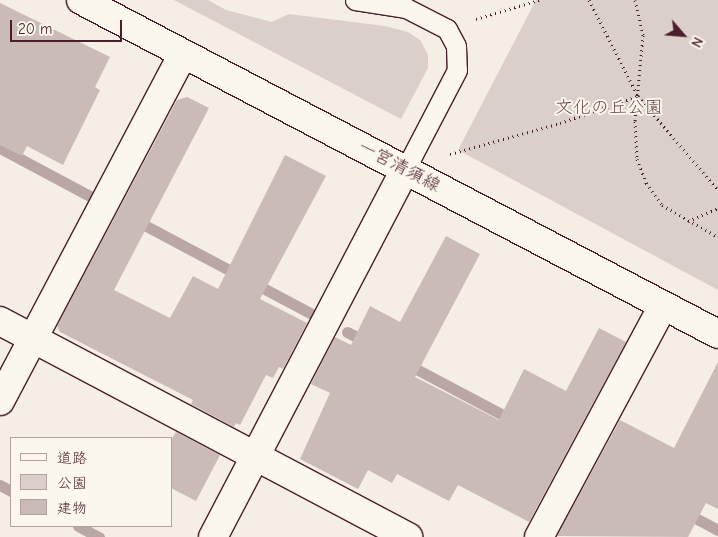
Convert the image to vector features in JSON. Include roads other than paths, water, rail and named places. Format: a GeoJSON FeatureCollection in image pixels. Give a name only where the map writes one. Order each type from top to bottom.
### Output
{"type":"FeatureCollection","features":[{"type":"Feature","properties":{"kind":"street","name":"一宮清須線"},"geometry":{"type":"LineString","coordinates":[[81,0],[718,334]]}},
{"type":"Feature","properties":{"kind":"street"},"geometry":{"type":"LineString","coordinates":[[0,401],[183,54]]}},
{"type":"Feature","properties":{"kind":"street"},"geometry":{"type":"LineString","coordinates":[[213,537],[405,170]]}},
{"type":"Feature","properties":{"kind":"street"},"geometry":{"type":"LineString","coordinates":[[539,537],[663,306]]}},
{"type":"Feature","properties":{"kind":"street"},"geometry":{"type":"LineString","coordinates":[[0,321],[408,537]]}},
{"type":"Feature","properties":{"kind":"lane"},"geometry":{"type":"LineString","coordinates":[[355,0],[406,8],[447,28],[456,46],[457,70],[405,170]]}},
{"type":"Feature","properties":{"kind":"waterway"},"geometry":{"type":"LineString","coordinates":[[0,148],[90,196]]}},
{"type":"Feature","properties":{"kind":"waterway"},"geometry":{"type":"LineString","coordinates":[[135,220],[310,313]]}},
{"type":"Feature","properties":{"kind":"waterway"},"geometry":{"type":"LineString","coordinates":[[347,332],[369,343]]}},
{"type":"Feature","properties":{"kind":"waterway"},"geometry":{"type":"LineString","coordinates":[[405,363],[514,421]]}},
{"type":"Feature","properties":{"kind":"waterway"},"geometry":{"type":"LineString","coordinates":[[0,485],[10,490]]}},
{"type":"Feature","properties":{"kind":"waterway"},"geometry":{"type":"LineString","coordinates":[[684,512],[718,530]]}},
{"type":"Feature","properties":{"kind":"waterway"},"geometry":{"type":"LineString","coordinates":[[80,527],[99,537]]}},
{"type":"Feature","properties":{"kind":"park label","name":"文化の丘公園"},"geometry":{"type":"Point","coordinates":[609,108]}}]}
